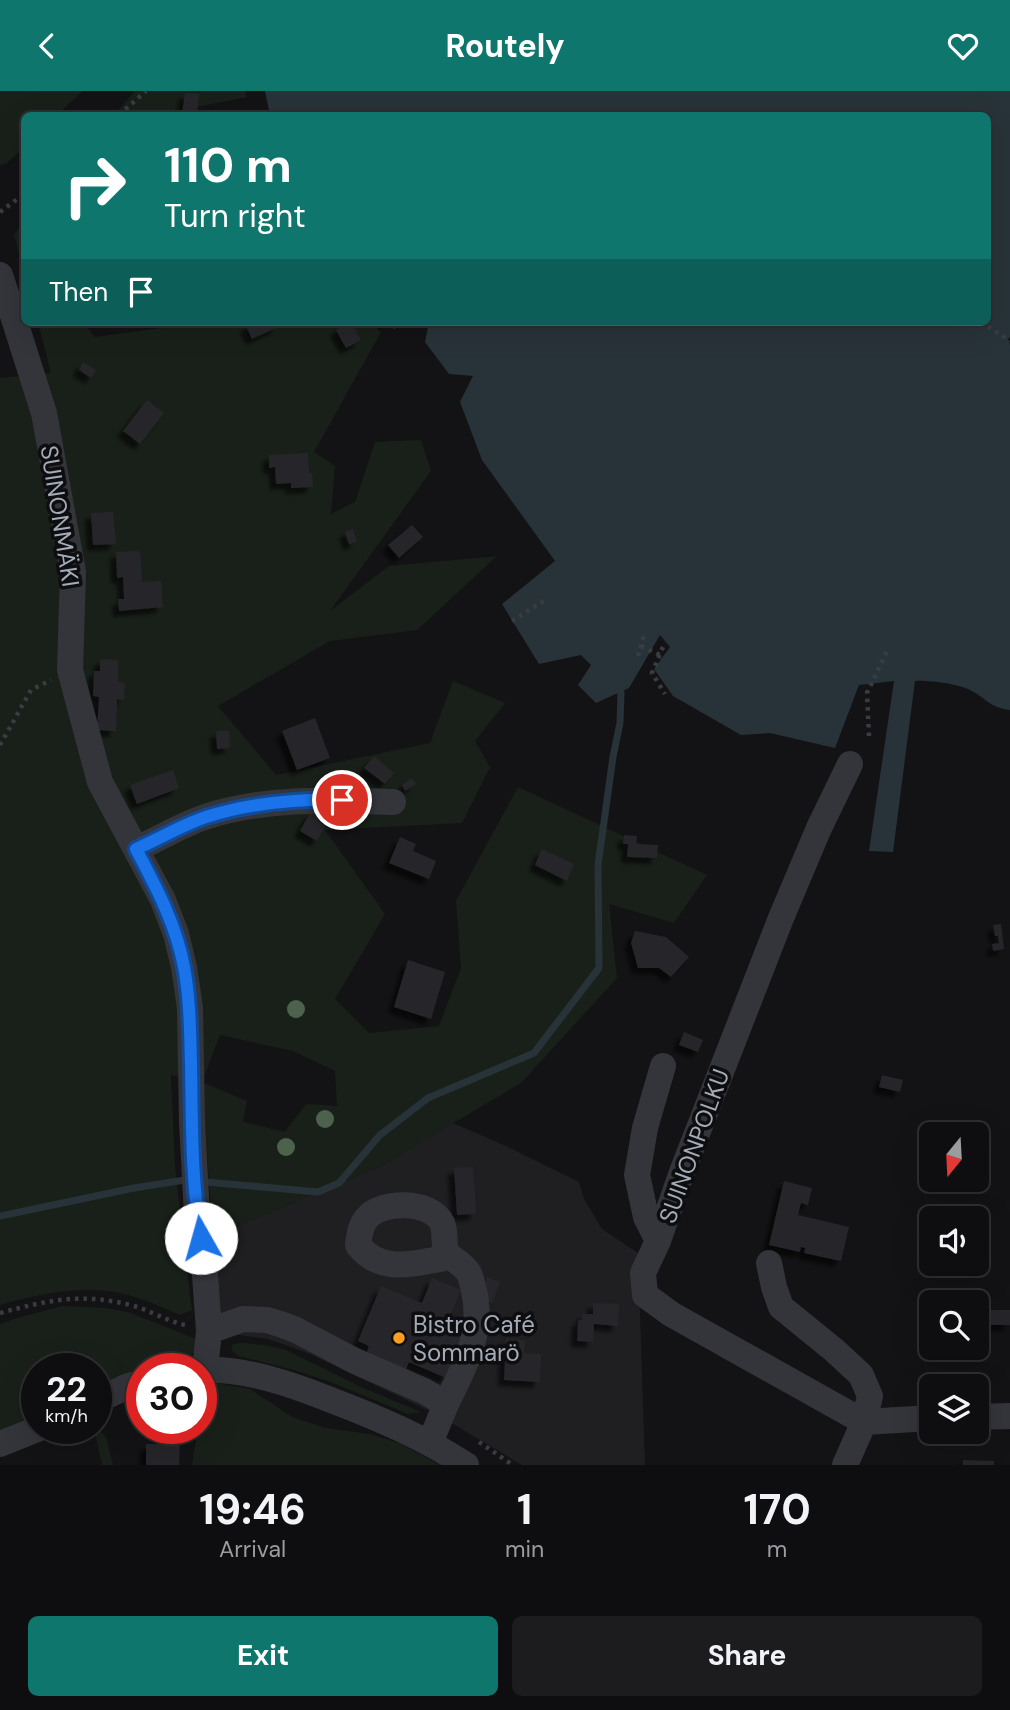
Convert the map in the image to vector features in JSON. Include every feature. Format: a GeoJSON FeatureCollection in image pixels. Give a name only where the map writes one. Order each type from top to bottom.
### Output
{"type":"FeatureCollection","features":[{"type":"Feature","properties":{"kind":"street","name":"SUINONMÄKI"},"geometry":{"type":"LineString","coordinates":[[0,275],[44,413],[73,572],[70,670],[100,782],[163,900],[176,934],[184,967],[190,1008],[197,1215],[204,1261],[209,1331],[206,1353]]}},
{"type":"Feature","properties":{"kind":"street","name":"SUINONPOLKU"},"geometry":{"type":"LineString","coordinates":[[850,764],[819,828],[776,931],[682,1172],[658,1241],[643,1273],[645,1296],[671,1314],[864,1422]]}},
{"type":"Feature","properties":{"kind":"street"},"geometry":{"type":"LineString","coordinates":[[136,849],[204,817],[255,805],[317,800],[393,802]]}},
{"type":"Feature","properties":{"kind":"street"},"geometry":{"type":"LineString","coordinates":[[658,1241],[646,1217],[637,1175],[645,1128],[663,1066]]}},
{"type":"Feature","properties":{"kind":"street"},"geometry":{"type":"LineString","coordinates":[[430,1443],[475,1339],[478,1320],[477,1301],[470,1274],[462,1263],[451,1257]]}},
{"type":"Feature","properties":{"kind":"street"},"geometry":{"type":"LineString","coordinates":[[769,1263],[781,1307],[861,1375],[870,1396],[864,1422],[845,1465]]}},
{"type":"Feature","properties":{"kind":"street"},"geometry":{"type":"LineString","coordinates":[[209,1331],[243,1319],[267,1320],[296,1330],[446,1404]]}},
{"type":"Feature","properties":{"kind":"street"},"geometry":{"type":"LineString","coordinates":[[217,1371],[255,1375],[303,1389],[367,1413],[430,1443],[466,1465]]}},
{"type":"Feature","properties":{"kind":"street"},"geometry":{"type":"LineString","coordinates":[[989,1417],[1010,1416]]}},
{"type":"Feature","properties":{"kind":"street"},"geometry":{"type":"LineString","coordinates":[[864,1422],[919,1419]]}},
{"type":"Feature","properties":{"kind":"street"},"geometry":{"type":"LineString","coordinates":[[0,1444],[21,1436]]}},
{"type":"Feature","properties":{"kind":"path"},"geometry":{"type":"LineString","coordinates":[[122,112],[146,91]]}},
{"type":"Feature","properties":{"kind":"path"},"geometry":{"type":"LineString","coordinates":[[0,212],[21,196]]}},
{"type":"Feature","properties":{"kind":"path"},"geometry":{"type":"LineString","coordinates":[[987,326],[1010,341]]}},
{"type":"Feature","properties":{"kind":"path"},"geometry":{"type":"LineString","coordinates":[[512,621],[545,600]]}},
{"type":"Feature","properties":{"kind":"path"},"geometry":{"type":"LineString","coordinates":[[638,656],[645,635]]}},
{"type":"Feature","properties":{"kind":"path"},"geometry":{"type":"LineString","coordinates":[[641,646],[660,655]]}},
{"type":"Feature","properties":{"kind":"path"},"geometry":{"type":"LineString","coordinates":[[663,647],[652,673],[665,694]]}},
{"type":"Feature","properties":{"kind":"path"},"geometry":{"type":"LineString","coordinates":[[870,736],[867,693],[887,651]]}},
{"type":"Feature","properties":{"kind":"path"},"geometry":{"type":"LineString","coordinates":[[0,745],[31,690],[70,670]]}},
{"type":"Feature","properties":{"kind":"shaded area"},"geometry":{"type":"Polygon","coordinates":[[[0,91],[83,91],[60,112],[21,112],[21,150],[7,163],[0,165],[0,91]]]}},
{"type":"Feature","properties":{"kind":"shaded area"},"geometry":{"type":"Polygon","coordinates":[[[135,91],[245,91],[247,97],[171,112],[117,112],[135,91]]]}},
{"type":"Feature","properties":{"kind":"shaded area"},"geometry":{"type":"Polygon","coordinates":[[[265,91],[1010,91],[1010,710],[992,705],[965,688],[915,681],[893,852],[869,851],[894,681],[859,685],[835,748],[770,733],[741,735],[673,696],[654,669],[670,647],[660,635],[629,688],[596,703],[578,685],[591,665],[581,655],[539,664],[502,604],[555,561],[482,460],[460,402],[473,376],[449,374],[425,342],[428,326],[991,326],[991,112],[269,112],[265,91]]]}},
{"type":"Feature","properties":{"kind":"shaded area"},"geometry":{"type":"Polygon","coordinates":[[[21,226],[21,261],[14,234],[21,226]]]}},
{"type":"Feature","properties":{"kind":"shaded area"},"geometry":{"type":"Polygon","coordinates":[[[39,326],[86,326],[95,337],[176,326],[374,326],[381,332],[314,452],[335,466],[331,514],[355,502],[375,442],[421,440],[431,471],[330,611],[389,566],[497,556],[417,630],[330,641],[218,706],[276,775],[430,743],[453,681],[505,703],[475,741],[490,767],[462,823],[325,830],[385,914],[335,999],[369,1033],[439,1026],[461,968],[456,901],[518,787],[707,875],[674,923],[609,904],[617,978],[521,1083],[383,1165],[213,1236],[202,1082],[171,1075],[175,1167],[192,1310],[180,1315],[145,1300],[94,1290],[53,1293],[0,1305],[0,378],[51,373],[39,326]],[[220,1035],[202,1082],[247,1101],[243,1122],[285,1132],[306,1104],[337,1106],[335,1071],[293,1051],[220,1035]]]}},
{"type":"Feature","properties":{"kind":"shaded area"},"geometry":{"type":"Polygon","coordinates":[[[453,1123],[579,1182],[584,1199],[602,1229],[638,1253],[645,1465],[522,1465],[440,1416],[308,1353],[268,1339],[209,1331],[213,1236],[383,1165],[453,1123]]]}},
{"type":"Feature","properties":{"kind":"shaded area"},"geometry":{"type":"Polygon","coordinates":[[[62,1306],[106,1308],[128,1312],[196,1339],[192,1353],[126,1353],[126,1373],[112,1380],[112,1353],[21,1353],[21,1421],[0,1430],[0,1324],[62,1306]]]}},
{"type":"Feature","properties":{"kind":"shaded area"},"geometry":{"type":"Polygon","coordinates":[[[233,1344],[286,1350],[361,1387],[421,1412],[408,1414],[331,1382],[239,1356],[231,1349],[233,1344]]]}},
{"type":"Feature","properties":{"kind":"shaded area"},"geometry":{"type":"Polygon","coordinates":[[[217,1383],[250,1389],[292,1417],[326,1428],[369,1434],[399,1443],[440,1465],[192,1465],[195,1444],[217,1444],[217,1383]]]}},
{"type":"Feature","properties":{"kind":"shaded area"},"geometry":{"type":"Polygon","coordinates":[[[97,1444],[108,1444],[113,1465],[102,1465],[97,1444]]]}},
{"type":"Feature","properties":{"kind":"building"},"geometry":{"type":"Polygon","coordinates":[[[185,93],[199,94],[197,112],[182,112],[185,93]]]}},
{"type":"Feature","properties":{"kind":"building"},"geometry":{"type":"Polygon","coordinates":[[[246,326],[278,326],[278,327],[252,339],[246,326]]]}},
{"type":"Feature","properties":{"kind":"building"},"geometry":{"type":"Polygon","coordinates":[[[342,326],[353,326],[361,340],[346,348],[336,330],[342,326]]]}},
{"type":"Feature","properties":{"kind":"building"},"geometry":{"type":"Polygon","coordinates":[[[83,362],[96,370],[91,378],[79,370],[83,362]]]}},
{"type":"Feature","properties":{"kind":"building"},"geometry":{"type":"Polygon","coordinates":[[[147,400],[164,413],[140,444],[123,431],[147,400]]]}},
{"type":"Feature","properties":{"kind":"building"},"geometry":{"type":"Polygon","coordinates":[[[308,453],[313,487],[291,488],[291,483],[276,484],[275,467],[269,468],[269,455],[308,453]]]}},
{"type":"Feature","properties":{"kind":"building"},"geometry":{"type":"Polygon","coordinates":[[[113,512],[116,544],[93,545],[91,513],[113,512]]]}},
{"type":"Feature","properties":{"kind":"building"},"geometry":{"type":"Polygon","coordinates":[[[412,525],[423,537],[399,558],[388,545],[412,525]]]}},
{"type":"Feature","properties":{"kind":"building"},"geometry":{"type":"Polygon","coordinates":[[[353,529],[357,542],[349,544],[345,532],[353,529]]]}},
{"type":"Feature","properties":{"kind":"building"},"geometry":{"type":"Polygon","coordinates":[[[140,551],[142,582],[161,581],[163,607],[119,611],[118,599],[124,599],[123,577],[117,578],[116,552],[140,551]]]}},
{"type":"Feature","properties":{"kind":"building"},"geometry":{"type":"Polygon","coordinates":[[[100,659],[118,660],[118,682],[125,683],[124,700],[117,699],[116,731],[97,730],[99,697],[93,696],[94,671],[100,671],[100,659]]]}},
{"type":"Feature","properties":{"kind":"building"},"geometry":{"type":"Polygon","coordinates":[[[315,718],[330,758],[297,770],[282,731],[315,718]]]}},
{"type":"Feature","properties":{"kind":"building"},"geometry":{"type":"Polygon","coordinates":[[[216,731],[229,731],[230,748],[217,749],[216,731]]]}},
{"type":"Feature","properties":{"kind":"building"},"geometry":{"type":"Polygon","coordinates":[[[374,756],[394,773],[385,784],[364,768],[374,756]]]}},
{"type":"Feature","properties":{"kind":"building"},"geometry":{"type":"Polygon","coordinates":[[[173,770],[179,788],[137,804],[130,785],[173,770]]]}},
{"type":"Feature","properties":{"kind":"building"},"geometry":{"type":"Polygon","coordinates":[[[412,778],[416,784],[405,791],[402,785],[412,778]]]}},
{"type":"Feature","properties":{"kind":"building"},"geometry":{"type":"Polygon","coordinates":[[[311,811],[328,821],[317,841],[300,831],[311,811]]]}},
{"type":"Feature","properties":{"kind":"building"},"geometry":{"type":"Polygon","coordinates":[[[624,835],[637,836],[636,844],[658,845],[657,858],[627,857],[628,844],[623,844],[624,835]]]}},
{"type":"Feature","properties":{"kind":"building"},"geometry":{"type":"Polygon","coordinates":[[[400,837],[416,844],[413,851],[436,861],[429,879],[389,863],[400,837]]]}},
{"type":"Feature","properties":{"kind":"building"},"geometry":{"type":"Polygon","coordinates":[[[542,849],[574,864],[567,881],[535,865],[542,849]]]}},
{"type":"Feature","properties":{"kind":"building"},"geometry":{"type":"Polygon","coordinates":[[[1001,924],[1004,949],[993,951],[992,944],[999,943],[993,925],[1001,924]]]}},
{"type":"Feature","properties":{"kind":"building"},"geometry":{"type":"Polygon","coordinates":[[[635,931],[666,937],[689,957],[671,977],[659,968],[638,968],[631,943],[635,931]]]}},
{"type":"Feature","properties":{"kind":"building"},"geometry":{"type":"Polygon","coordinates":[[[408,960],[445,972],[431,1019],[394,1007],[408,960]]]}},
{"type":"Feature","properties":{"kind":"building"},"geometry":{"type":"Polygon","coordinates":[[[684,1032],[703,1040],[698,1052],[679,1045],[684,1032]]]}},
{"type":"Feature","properties":{"kind":"building"},"geometry":{"type":"Polygon","coordinates":[[[882,1075],[903,1080],[900,1092],[879,1087],[882,1075]]]}},
{"type":"Feature","properties":{"kind":"building"},"geometry":{"type":"Polygon","coordinates":[[[473,1167],[476,1214],[457,1215],[454,1168],[473,1167]]]}},
{"type":"Feature","properties":{"kind":"building"},"geometry":{"type":"Polygon","coordinates":[[[784,1181],[812,1188],[808,1205],[801,1203],[798,1215],[849,1227],[841,1261],[804,1253],[805,1248],[801,1247],[800,1252],[769,1245],[784,1181]]]}},
{"type":"Feature","properties":{"kind":"building"},"geometry":{"type":"Polygon","coordinates":[[[487,1277],[500,1282],[492,1303],[479,1298],[487,1277]]]}},
{"type":"Feature","properties":{"kind":"building"},"geometry":{"type":"Polygon","coordinates":[[[432,1278],[461,1290],[445,1328],[464,1336],[446,1378],[409,1362],[404,1374],[365,1357],[369,1346],[358,1341],[381,1286],[422,1303],[432,1278]]]}},
{"type":"Feature","properties":{"kind":"building"},"geometry":{"type":"Polygon","coordinates":[[[593,1303],[619,1304],[618,1326],[594,1324],[593,1342],[577,1341],[578,1320],[582,1320],[582,1314],[593,1314],[593,1303]]]}},
{"type":"Feature","properties":{"kind":"building"},"geometry":{"type":"Polygon","coordinates":[[[989,1310],[1010,1310],[1010,1325],[989,1325],[989,1310]]]}},
{"type":"Feature","properties":{"kind":"building"},"geometry":{"type":"Polygon","coordinates":[[[506,1339],[525,1340],[524,1353],[541,1354],[540,1382],[504,1380],[506,1339]]]}},
{"type":"Feature","properties":{"kind":"building"},"geometry":{"type":"Polygon","coordinates":[[[146,1444],[180,1444],[179,1465],[146,1465],[146,1444]]]}},
{"type":"Feature","properties":{"kind":"building"},"geometry":{"type":"Polygon","coordinates":[[[963,1460],[994,1461],[994,1465],[963,1465],[963,1460]]]}},
{"type":"Feature","properties":{"kind":"waterway"},"geometry":{"type":"LineString","coordinates":[[206,1182],[318,1192],[339,1183],[380,1135],[428,1098],[534,1053],[599,968],[598,865],[620,723],[621,692]]}},
{"type":"Feature","properties":{"kind":"waterway"},"geometry":{"type":"LineString","coordinates":[[0,1216],[185,1180]]}},
{"type":"Feature","properties":{"kind":"place","name":"Bistro Café Sommarö"},"geometry":{"type":"Point","coordinates":[399,1338]}},
{"type":"Feature","properties":{"kind":"route"},"geometry":{"type":"LineString","coordinates":[[201,1238],[197,1215],[192,1122],[190,1008],[184,967],[176,934],[163,900],[136,849],[204,817],[255,805],[342,800]]}}]}
